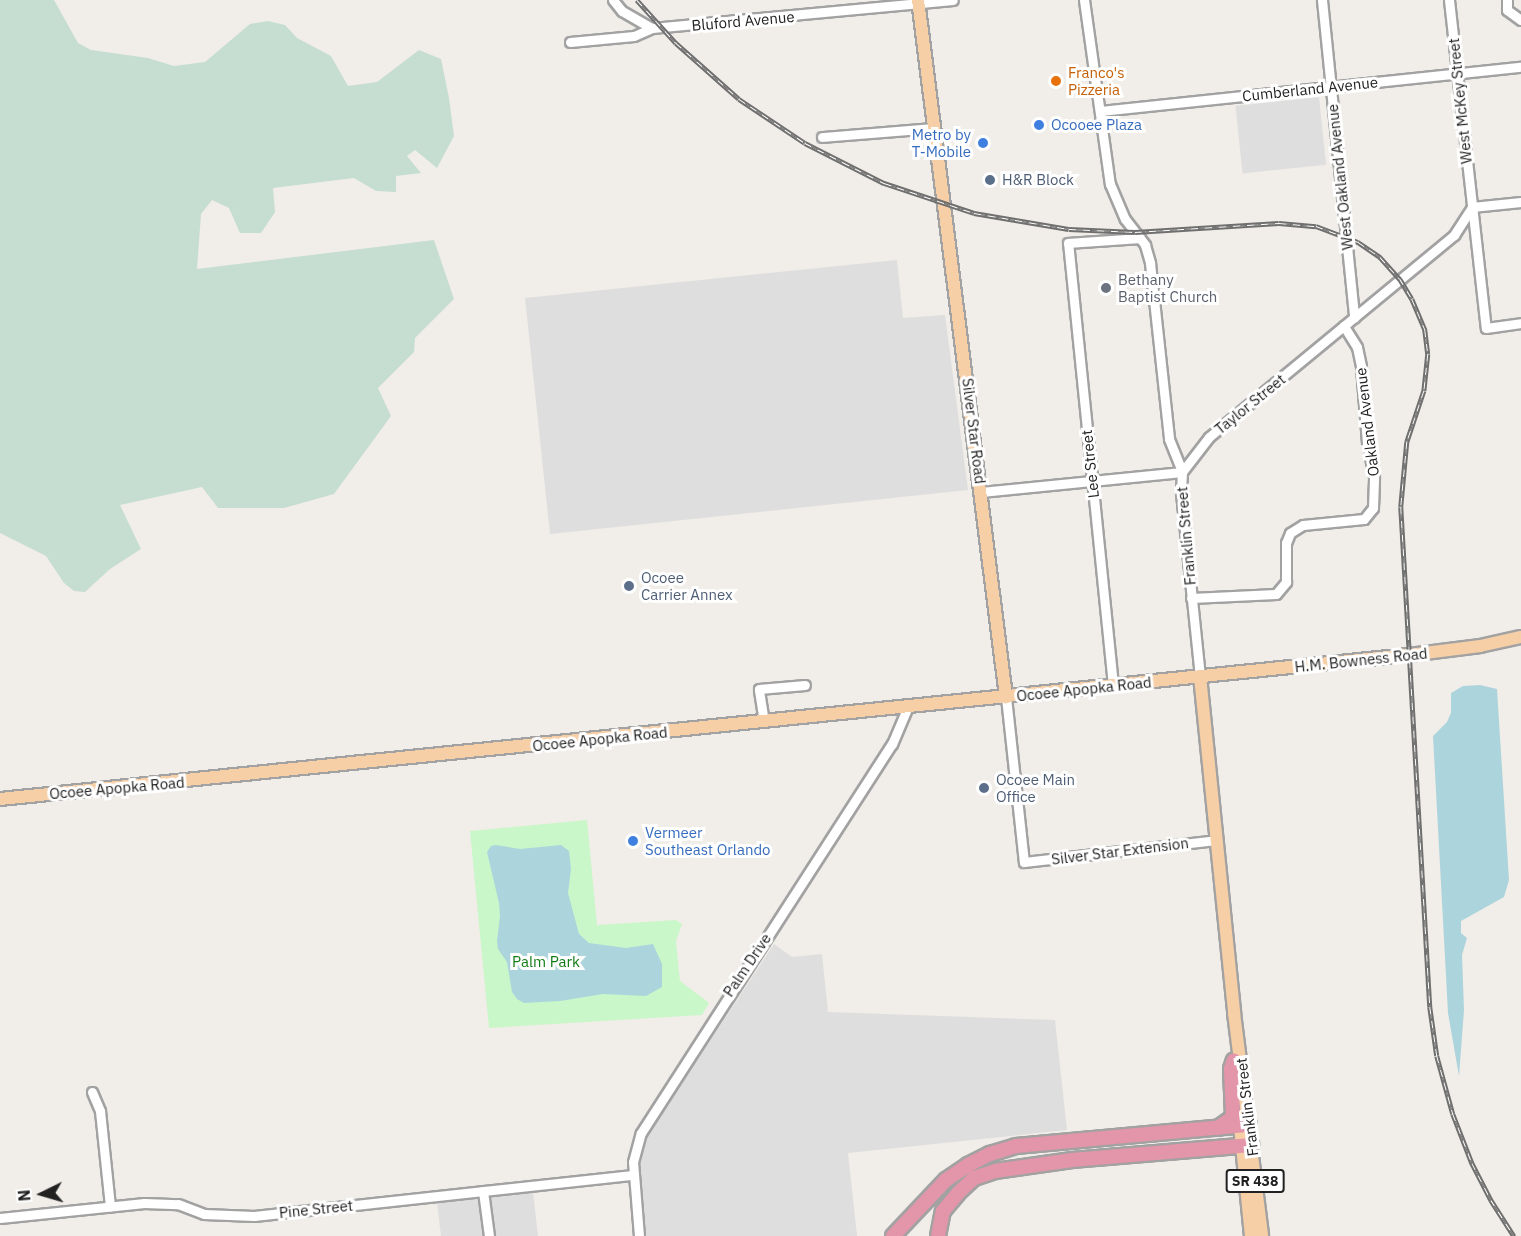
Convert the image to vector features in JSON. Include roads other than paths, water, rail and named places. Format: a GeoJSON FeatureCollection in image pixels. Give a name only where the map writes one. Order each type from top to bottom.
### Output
{"type":"FeatureCollection","features":[{"type":"Feature","properties":{"kind":"highway"},"geometry":{"type":"LineString","coordinates":[[1216,1130],[1233,1117],[1231,1069],[1234,1060]]}},
{"type":"Feature","properties":{"kind":"highway"},"geometry":{"type":"LineString","coordinates":[[893,1236],[946,1180],[990,1155],[1016,1146],[1244,1126]]}},
{"type":"Feature","properties":{"kind":"highway"},"geometry":{"type":"LineString","coordinates":[[938,1236],[943,1211],[958,1193],[975,1178],[995,1171],[1072,1160],[1246,1146]]}},
{"type":"Feature","properties":{"kind":"main road","name":"Silver Star Road"},"geometry":{"type":"LineString","coordinates":[[918,2],[1006,697]]}},
{"type":"Feature","properties":{"kind":"main road","name":"H.M. Bowness Road"},"geometry":{"type":"LineString","coordinates":[[1200,676],[1449,650],[1521,637]]}},
{"type":"Feature","properties":{"kind":"main road","name":"Ocoee Apopka Road"},"geometry":{"type":"LineString","coordinates":[[0,799],[907,708],[1200,676]]}},
{"type":"Feature","properties":{"kind":"main road","name":"Franklin Street"},"geometry":{"type":"LineString","coordinates":[[1200,676],[1234,1013],[1246,1146],[1251,1236]]}},
{"type":"Feature","properties":{"kind":"main road","name":"Franklin Street"},"geometry":{"type":"LineString","coordinates":[[1234,1013],[1234,1060],[1244,1126]]}},
{"type":"Feature","properties":{"kind":"main road","name":"Franklin Street"},"geometry":{"type":"LineString","coordinates":[[1246,1146],[1262,1236]]}},
{"type":"Feature","properties":{"kind":"street"},"geometry":{"type":"LineString","coordinates":[[613,0],[622,11],[652,28]]}},
{"type":"Feature","properties":{"kind":"street","name":"Bluford Avenue"},"geometry":{"type":"LineString","coordinates":[[570,42],[634,36],[652,28],[953,0]]}},
{"type":"Feature","properties":{"kind":"street","name":"Franklin Street"},"geometry":{"type":"LineString","coordinates":[[1084,0],[1110,184],[1125,219],[1140,238],[1150,263],[1169,438],[1182,472],[1181,493],[1200,676]]}},
{"type":"Feature","properties":{"kind":"street","name":"West Oakland Avenue"},"geometry":{"type":"LineString","coordinates":[[1322,0],[1354,317]]}},
{"type":"Feature","properties":{"kind":"street","name":"West McKey Street"},"geometry":{"type":"LineString","coordinates":[[1449,0],[1486,328],[1521,323]]}},
{"type":"Feature","properties":{"kind":"street"},"geometry":{"type":"LineString","coordinates":[[1507,0],[1507,10],[1521,20]]}},
{"type":"Feature","properties":{"kind":"street","name":"Cumberland Avenue"},"geometry":{"type":"LineString","coordinates":[[1100,111],[1521,67]]}},
{"type":"Feature","properties":{"kind":"street"},"geometry":{"type":"LineString","coordinates":[[822,137],[935,128]]}},
{"type":"Feature","properties":{"kind":"street"},"geometry":{"type":"LineString","coordinates":[[1472,204],[1521,202]]}},
{"type":"Feature","properties":{"kind":"street","name":"Taylor Street"},"geometry":{"type":"LineString","coordinates":[[1182,472],[1209,437],[1454,235],[1472,204]]}},
{"type":"Feature","properties":{"kind":"street","name":"Lee Street"},"geometry":{"type":"LineString","coordinates":[[1113,685],[1068,243],[1140,238]]}},
{"type":"Feature","properties":{"kind":"street","name":"Oakland Avenue"},"geometry":{"type":"LineString","coordinates":[[1191,598],[1275,594],[1286,582],[1286,543],[1290,532],[1303,525],[1364,519],[1373,508],[1375,493],[1364,417],[1361,366],[1357,347],[1344,326]]}},
{"type":"Feature","properties":{"kind":"street"},"geometry":{"type":"LineString","coordinates":[[981,492],[1182,472]]}},
{"type":"Feature","properties":{"kind":"street"},"geometry":{"type":"LineString","coordinates":[[764,722],[759,689],[805,685]]}},
{"type":"Feature","properties":{"kind":"street","name":"Silver Star Road"},"geometry":{"type":"LineString","coordinates":[[1006,697],[1024,862]]}},
{"type":"Feature","properties":{"kind":"street","name":"Palm Drive"},"geometry":{"type":"LineString","coordinates":[[639,1236],[633,1174],[636,1148],[649,1118],[892,744],[907,708]]}},
{"type":"Feature","properties":{"kind":"street","name":"Silver Star Extension"},"geometry":{"type":"LineString","coordinates":[[1024,862],[1216,840]]}},
{"type":"Feature","properties":{"kind":"street"},"geometry":{"type":"LineString","coordinates":[[92,1092],[100,1112],[110,1206]]}},
{"type":"Feature","properties":{"kind":"street","name":"Pine Street"},"geometry":{"type":"LineString","coordinates":[[0,1218],[110,1206],[178,1204],[204,1214],[231,1217],[633,1174]]}},
{"type":"Feature","properties":{"kind":"street"},"geometry":{"type":"LineString","coordinates":[[483,1191],[489,1236]]}},
{"type":"Feature","properties":{"kind":"water"},"geometry":{"type":"Polygon","coordinates":[[[1480,685],[1497,689],[1509,880],[1504,897],[1461,921],[1461,933],[1467,938],[1462,955],[1464,1010],[1459,1076],[1448,1013],[1433,736],[1447,722],[1451,713],[1451,693],[1463,686],[1480,685]]]}},
{"type":"Feature","properties":{"kind":"water"},"geometry":{"type":"Polygon","coordinates":[[[561,845],[569,851],[571,869],[568,893],[579,934],[589,943],[626,948],[653,944],[662,964],[662,987],[646,996],[603,994],[560,1001],[524,1003],[517,999],[512,992],[507,962],[498,949],[499,903],[487,852],[491,846],[520,849],[561,845]]]}},
{"type":"Feature","properties":{"kind":"railway"},"geometry":{"type":"LineString","coordinates":[[637,0],[676,43],[739,99],[805,143],[884,183],[974,213],[1069,229],[1135,232],[1279,223],[1316,226],[1358,242],[1380,257],[1400,279],[1412,299],[1425,330],[1428,354],[1424,391],[1407,442],[1401,507],[1430,1007],[1437,1056],[1453,1114],[1472,1163],[1491,1200],[1514,1236]]}},
{"type":"Feature","properties":{"kind":"place","name":"Franco's Pizzeria"},"geometry":{"type":"Point","coordinates":[1056,81]}},
{"type":"Feature","properties":{"kind":"place","name":"Ocooee Plaza"},"geometry":{"type":"Point","coordinates":[1039,125]}},
{"type":"Feature","properties":{"kind":"place","name":"Metro by T-Mobile"},"geometry":{"type":"Point","coordinates":[983,143]}},
{"type":"Feature","properties":{"kind":"place","name":"H&R Block"},"geometry":{"type":"Point","coordinates":[990,180]}},
{"type":"Feature","properties":{"kind":"place","name":"Bethany Baptist Church"},"geometry":{"type":"Point","coordinates":[1106,288]}},
{"type":"Feature","properties":{"kind":"place","name":"Ocoee Carrier Annex"},"geometry":{"type":"Point","coordinates":[629,586]}},
{"type":"Feature","properties":{"kind":"place","name":"Ocoee Main Office"},"geometry":{"type":"Point","coordinates":[984,788]}},
{"type":"Feature","properties":{"kind":"place","name":"Vermeer Southeast Orlando"},"geometry":{"type":"Point","coordinates":[633,841]}},
{"type":"Feature","properties":{"kind":"park label","name":"Palm Park"},"geometry":{"type":"Point","coordinates":[546,962]}}]}
